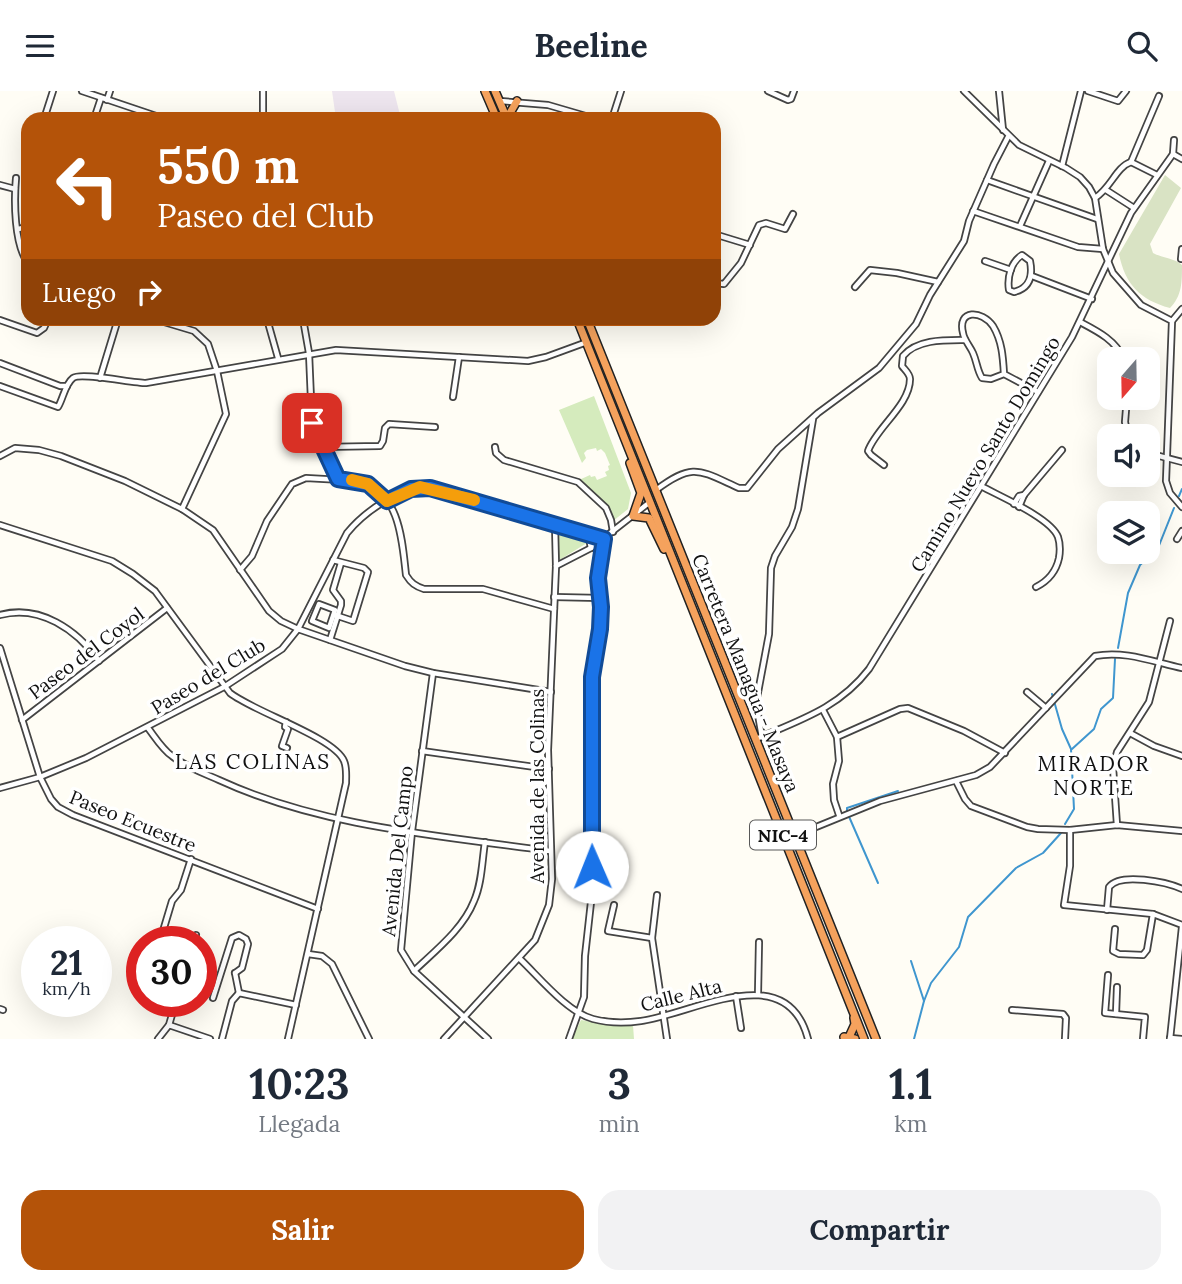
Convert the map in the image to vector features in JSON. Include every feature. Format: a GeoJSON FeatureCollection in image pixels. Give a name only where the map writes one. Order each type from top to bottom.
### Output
{"type":"FeatureCollection","features":[{"type":"Feature","properties":{"kind":"highway"},"geometry":{"type":"LineString","coordinates":[[487,91],[500,101]]}},
{"type":"Feature","properties":{"kind":"highway"},"geometry":{"type":"LineString","coordinates":[[487,91],[495,112]]}},
{"type":"Feature","properties":{"kind":"highway"},"geometry":{"type":"LineString","coordinates":[[495,91],[505,112]]}},
{"type":"Feature","properties":{"kind":"highway"},"geometry":{"type":"LineString","coordinates":[[497,112],[500,101]]}},
{"type":"Feature","properties":{"kind":"highway"},"geometry":{"type":"LineString","coordinates":[[512,112],[517,101]]}},
{"type":"Feature","properties":{"kind":"highway","name":"Carretera Managua - Masaya"},"geometry":{"type":"LineString","coordinates":[[580,326],[862,1035]]}},
{"type":"Feature","properties":{"kind":"highway","name":"Carretera Managua - Masaya"},"geometry":{"type":"LineString","coordinates":[[590,326],[655,491],[759,738],[793,836],[874,1039]]}},
{"type":"Feature","properties":{"kind":"highway"},"geometry":{"type":"LineString","coordinates":[[628,446],[640,493],[633,516],[649,518],[678,574]]}},
{"type":"Feature","properties":{"kind":"highway"},"geometry":{"type":"LineString","coordinates":[[638,448],[639,459],[653,494],[650,502],[657,505],[685,563]]}},
{"type":"Feature","properties":{"kind":"highway"},"geometry":{"type":"LineString","coordinates":[[769,799],[793,836],[799,875]]}},
{"type":"Feature","properties":{"kind":"highway"},"geometry":{"type":"LineString","coordinates":[[855,988],[865,1024],[862,1035]]}},
{"type":"Feature","properties":{"kind":"highway"},"geometry":{"type":"LineString","coordinates":[[847,1038],[855,1024],[854,1013]]}},
{"type":"Feature","properties":{"kind":"highway"},"geometry":{"type":"LineString","coordinates":[[862,1035],[869,1033],[874,1039]]}},
{"type":"Feature","properties":{"kind":"street"},"geometry":{"type":"LineString","coordinates":[[46,112],[53,91]]}},
{"type":"Feature","properties":{"kind":"street"},"geometry":{"type":"LineString","coordinates":[[98,112],[110,91]]}},
{"type":"Feature","properties":{"kind":"street"},"geometry":{"type":"LineString","coordinates":[[262,112],[263,91]]}},
{"type":"Feature","properties":{"kind":"street"},"geometry":{"type":"LineString","coordinates":[[614,112],[621,91]]}},
{"type":"Feature","properties":{"kind":"street"},"geometry":{"type":"LineString","coordinates":[[768,91],[788,100],[794,91]]}},
{"type":"Feature","properties":{"kind":"street"},"geometry":{"type":"LineString","coordinates":[[964,91],[1008,137],[1080,177],[1095,198],[1103,249],[1123,287],[1136,301],[1172,321]]}},
{"type":"Feature","properties":{"kind":"street"},"geometry":{"type":"LineString","coordinates":[[999,91],[1003,131]]}},
{"type":"Feature","properties":{"kind":"street"},"geometry":{"type":"LineString","coordinates":[[1062,166],[1081,91]]}},
{"type":"Feature","properties":{"kind":"street"},"geometry":{"type":"LineString","coordinates":[[1088,91],[1118,101],[1126,91]]}},
{"type":"Feature","properties":{"kind":"street"},"geometry":{"type":"LineString","coordinates":[[86,92],[144,112]]}},
{"type":"Feature","properties":{"kind":"street"},"geometry":{"type":"LineString","coordinates":[[1095,198],[1106,190],[1120,169],[1131,162],[1159,96]]}},
{"type":"Feature","properties":{"kind":"street"},"geometry":{"type":"LineString","coordinates":[[500,101],[548,105],[572,112]]}},
{"type":"Feature","properties":{"kind":"street"},"geometry":{"type":"LineString","coordinates":[[655,491],[684,472],[697,471],[739,488],[747,488],[778,449],[878,368],[895,351],[916,324],[964,241],[973,211],[1008,137]]}},
{"type":"Feature","properties":{"kind":"street"},"geometry":{"type":"LineString","coordinates":[[1174,140],[1173,154],[1182,159]]}},
{"type":"Feature","properties":{"kind":"street","name":"Camino Nuevo Santo Domingo"},"geometry":{"type":"LineString","coordinates":[[759,738],[823,710],[852,689],[878,656],[1080,322],[1134,208],[1173,154]]}},
{"type":"Feature","properties":{"kind":"street"},"geometry":{"type":"LineString","coordinates":[[1020,226],[1049,161]]}},
{"type":"Feature","properties":{"kind":"street"},"geometry":{"type":"LineString","coordinates":[[1131,162],[1157,175]]}},
{"type":"Feature","properties":{"kind":"street"},"geometry":{"type":"LineString","coordinates":[[16,178],[21,251]]}},
{"type":"Feature","properties":{"kind":"street"},"geometry":{"type":"LineString","coordinates":[[987,180],[1097,219]]}},
{"type":"Feature","properties":{"kind":"street"},"geometry":{"type":"LineString","coordinates":[[0,185],[15,189]]}},
{"type":"Feature","properties":{"kind":"street"},"geometry":{"type":"LineString","coordinates":[[1106,190],[1134,208]]}},
{"type":"Feature","properties":{"kind":"street"},"geometry":{"type":"LineString","coordinates":[[973,211],[1078,247],[1103,249]]}},
{"type":"Feature","properties":{"kind":"street"},"geometry":{"type":"LineString","coordinates":[[721,284],[728,281],[741,263],[762,222],[785,229],[793,214]]}},
{"type":"Feature","properties":{"kind":"street"},"geometry":{"type":"LineString","coordinates":[[721,237],[750,245]]}},
{"type":"Feature","properties":{"kind":"street"},"geometry":{"type":"LineString","coordinates":[[1181,259],[1182,249]]}},
{"type":"Feature","properties":{"kind":"street"},"geometry":{"type":"LineString","coordinates":[[1022,255],[1030,261],[1032,277],[1027,285],[1014,292],[1009,290],[1011,270],[1017,258],[1022,255]]}},
{"type":"Feature","properties":{"kind":"street"},"geometry":{"type":"LineString","coordinates":[[985,261],[1011,270]]}},
{"type":"Feature","properties":{"kind":"street"},"geometry":{"type":"LineString","coordinates":[[855,287],[870,270],[939,282]]}},
{"type":"Feature","properties":{"kind":"street"},"geometry":{"type":"LineString","coordinates":[[1032,277],[1092,299]]}},
{"type":"Feature","properties":{"kind":"street"},"geometry":{"type":"LineString","coordinates":[[1182,309],[1172,321],[1167,459],[1167,485],[1176,502],[1182,507]]}},
{"type":"Feature","properties":{"kind":"street"},"geometry":{"type":"LineString","coordinates":[[1004,375],[999,338],[982,315],[972,313],[963,322],[963,336],[975,356],[977,370],[982,378],[991,379],[1004,375],[1038,392]]}},
{"type":"Feature","properties":{"kind":"street"},"geometry":{"type":"LineString","coordinates":[[0,320],[37,333],[45,326]]}},
{"type":"Feature","properties":{"kind":"street"},"geometry":{"type":"LineString","coordinates":[[1080,322],[1108,338],[1117,347]]}},
{"type":"Feature","properties":{"kind":"street"},"geometry":{"type":"LineString","coordinates":[[100,377],[116,326]]}},
{"type":"Feature","properties":{"kind":"street"},"geometry":{"type":"LineString","coordinates":[[177,326],[203,337],[212,352],[226,414],[183,509]]}},
{"type":"Feature","properties":{"kind":"street"},"geometry":{"type":"LineString","coordinates":[[269,326],[278,358]]}},
{"type":"Feature","properties":{"kind":"street"},"geometry":{"type":"LineString","coordinates":[[304,326],[309,353],[312,423],[338,479]]}},
{"type":"Feature","properties":{"kind":"street"},"geometry":{"type":"LineString","coordinates":[[884,465],[870,456],[868,451],[907,390],[910,377],[902,366],[903,356],[911,349],[937,340],[966,340]]}},
{"type":"Feature","properties":{"kind":"street"},"geometry":{"type":"LineString","coordinates":[[0,386],[59,406],[67,386],[80,374],[127,383],[146,383],[336,350],[528,361],[546,358],[587,342]]}},
{"type":"Feature","properties":{"kind":"street"},"geometry":{"type":"LineString","coordinates":[[453,397],[459,356]]}},
{"type":"Feature","properties":{"kind":"street"},"geometry":{"type":"LineString","coordinates":[[0,363],[60,386],[67,386]]}},
{"type":"Feature","properties":{"kind":"street"},"geometry":{"type":"LineString","coordinates":[[759,738],[755,703],[769,633],[771,568],[798,509],[813,418]]}},
{"type":"Feature","properties":{"kind":"street"},"geometry":{"type":"LineString","coordinates":[[323,446],[380,446],[385,428],[389,424],[435,427]]}},
{"type":"Feature","properties":{"kind":"street"},"geometry":{"type":"LineString","coordinates":[[495,447],[496,453],[503,460],[578,482],[606,508],[613,532]]}},
{"type":"Feature","properties":{"kind":"street"},"geometry":{"type":"LineString","coordinates":[[0,456],[15,448],[40,450],[61,456],[125,481],[183,509],[213,530],[269,611],[281,621],[405,666],[551,692]]}},
{"type":"Feature","properties":{"kind":"street"},"geometry":{"type":"LineString","coordinates":[[1016,505],[1019,496],[1024,495],[1062,450]]}},
{"type":"Feature","properties":{"kind":"street"},"geometry":{"type":"LineString","coordinates":[[1160,457],[1182,462]]}},
{"type":"Feature","properties":{"kind":"street"},"geometry":{"type":"LineString","coordinates":[[240,570],[252,556],[267,521],[292,484],[306,478],[338,479],[368,484],[387,501],[400,529],[406,575],[417,587],[483,589],[554,609]]}},
{"type":"Feature","properties":{"kind":"street"},"geometry":{"type":"LineString","coordinates":[[981,486],[1041,520],[1053,529],[1058,537],[1058,562],[1046,582],[1036,587]]}},
{"type":"Feature","properties":{"kind":"street","name":"Paseo del Club"},"geometry":{"type":"LineString","coordinates":[[0,788],[40,777],[148,728],[224,687],[282,649],[298,628],[355,524],[387,501],[411,489],[430,488],[604,539]]}},
{"type":"Feature","properties":{"kind":"street"},"geometry":{"type":"LineString","coordinates":[[556,566],[591,548],[650,502]]}},
{"type":"Feature","properties":{"kind":"street","name":"Avenida de las Colinas"},"geometry":{"type":"LineString","coordinates":[[444,1039],[520,959],[535,940],[546,919],[551,894],[549,769],[555,524]]}},
{"type":"Feature","properties":{"kind":"street"},"geometry":{"type":"LineString","coordinates":[[0,525],[113,561],[155,591],[224,687],[246,704],[328,745],[345,761],[346,783],[288,1039]]}},
{"type":"Feature","properties":{"kind":"street"},"geometry":{"type":"LineString","coordinates":[[1177,539],[1182,531]]}},
{"type":"Feature","properties":{"kind":"street"},"geometry":{"type":"LineString","coordinates":[[588,534],[591,548]]}},
{"type":"Feature","properties":{"kind":"street"},"geometry":{"type":"LineString","coordinates":[[569,1039],[584,997],[585,955],[593,884],[592,677],[600,629],[598,578],[604,539]]}},
{"type":"Feature","properties":{"kind":"street"},"geometry":{"type":"LineString","coordinates":[[333,560],[368,572],[353,621],[336,616]]}},
{"type":"Feature","properties":{"kind":"street"},"geometry":{"type":"LineString","coordinates":[[330,640],[341,601],[333,592],[341,563]]}},
{"type":"Feature","properties":{"kind":"street"},"geometry":{"type":"LineString","coordinates":[[322,581],[334,587]]}},
{"type":"Feature","properties":{"kind":"street"},"geometry":{"type":"LineString","coordinates":[[554,597],[600,598]]}},
{"type":"Feature","properties":{"kind":"street"},"geometry":{"type":"LineString","coordinates":[[319,604],[334,609],[336,616],[329,628],[312,621],[319,604]]}},
{"type":"Feature","properties":{"kind":"street","name":"Paseo del Coyol"},"geometry":{"type":"LineString","coordinates":[[22,720],[167,608]]}},
{"type":"Feature","properties":{"kind":"street"},"geometry":{"type":"LineString","coordinates":[[0,615],[40,615],[51,620],[72,630],[99,661]]}},
{"type":"Feature","properties":{"kind":"street"},"geometry":{"type":"LineString","coordinates":[[1116,825],[1113,767],[1117,752],[1149,702],[1170,621]]}},
{"type":"Feature","properties":{"kind":"street","name":"Paseo Ecuestre"},"geometry":{"type":"LineString","coordinates":[[0,648],[40,777],[51,799],[66,812],[318,909]]}},
{"type":"Feature","properties":{"kind":"street"},"geometry":{"type":"LineString","coordinates":[[793,836],[839,815],[976,775],[990,767],[1095,656],[1123,654],[1182,668]]}},
{"type":"Feature","properties":{"kind":"street","name":"Avenida Del Campo"},"geometry":{"type":"LineString","coordinates":[[433,673],[412,831],[401,942],[403,956],[414,971],[488,1039]]}},
{"type":"Feature","properties":{"kind":"street"},"geometry":{"type":"LineString","coordinates":[[1027,692],[1046,708]]}},
{"type":"Feature","properties":{"kind":"street"},"geometry":{"type":"LineString","coordinates":[[242,711],[246,704]]}},
{"type":"Feature","properties":{"kind":"street"},"geometry":{"type":"LineString","coordinates":[[837,737],[908,708],[964,731],[1005,753]]}},
{"type":"Feature","properties":{"kind":"street"},"geometry":{"type":"LineString","coordinates":[[823,710],[837,737],[839,761],[833,784],[839,815]]}},
{"type":"Feature","properties":{"kind":"street"},"geometry":{"type":"LineString","coordinates":[[286,722],[285,727],[288,729],[282,746],[287,748]]}},
{"type":"Feature","properties":{"kind":"street"},"geometry":{"type":"LineString","coordinates":[[148,728],[169,755],[184,765],[293,809],[412,831],[551,851]]}},
{"type":"Feature","properties":{"kind":"street"},"geometry":{"type":"LineString","coordinates":[[1130,733],[1154,746],[1182,756]]}},
{"type":"Feature","properties":{"kind":"street"},"geometry":{"type":"LineString","coordinates":[[422,751],[549,769]]}},
{"type":"Feature","properties":{"kind":"street"},"geometry":{"type":"LineString","coordinates":[[956,781],[964,799],[971,806],[1027,827],[1070,829],[1116,825],[1182,831]]}},
{"type":"Feature","properties":{"kind":"street"},"geometry":{"type":"LineString","coordinates":[[1070,829],[1070,866],[1064,905],[1153,914],[1167,917],[1182,926],[1170,1038],[1182,1039]]}},
{"type":"Feature","properties":{"kind":"street"},"geometry":{"type":"LineString","coordinates":[[414,971],[448,939],[469,911],[479,886],[485,842]]}},
{"type":"Feature","properties":{"kind":"street"},"geometry":{"type":"LineString","coordinates":[[165,926],[191,859]]}},
{"type":"Feature","properties":{"kind":"street"},"geometry":{"type":"LineString","coordinates":[[1107,910],[1109,887],[1117,880],[1171,884],[1182,889]]}},
{"type":"Feature","properties":{"kind":"street"},"geometry":{"type":"LineString","coordinates":[[657,895],[652,938],[667,1039]]}},
{"type":"Feature","properties":{"kind":"street"},"geometry":{"type":"LineString","coordinates":[[614,905],[608,931],[652,938]]}},
{"type":"Feature","properties":{"kind":"street"},"geometry":{"type":"LineString","coordinates":[[1115,929],[1113,951],[1119,954],[1143,955],[1147,950],[1153,914]]}},
{"type":"Feature","properties":{"kind":"street"},"geometry":{"type":"LineString","coordinates":[[217,986],[232,938],[239,936],[246,939],[248,944],[242,968],[235,973],[222,970]]}},
{"type":"Feature","properties":{"kind":"street"},"geometry":{"type":"LineString","coordinates":[[758,994],[760,942]]}},
{"type":"Feature","properties":{"kind":"street"},"geometry":{"type":"LineString","coordinates":[[307,954],[322,956],[332,964],[369,1039]]}},
{"type":"Feature","properties":{"kind":"street","name":"Calle Alta"},"geometry":{"type":"LineString","coordinates":[[520,959],[579,1013],[591,1019],[641,1021],[736,996],[758,994],[773,998],[792,1009],[804,1026],[808,1039]]}},
{"type":"Feature","properties":{"kind":"street"},"geometry":{"type":"LineString","coordinates":[[235,973],[239,993]]}},
{"type":"Feature","properties":{"kind":"street"},"geometry":{"type":"LineString","coordinates":[[1108,975],[1105,1013],[1145,1017],[1143,1039]]}},
{"type":"Feature","properties":{"kind":"street"},"geometry":{"type":"LineString","coordinates":[[1116,1014],[1117,987]]}},
{"type":"Feature","properties":{"kind":"street"},"geometry":{"type":"LineString","coordinates":[[239,993],[296,1005]]}},
{"type":"Feature","properties":{"kind":"street"},"geometry":{"type":"LineString","coordinates":[[222,1039],[232,1001],[239,993]]}},
{"type":"Feature","properties":{"kind":"street"},"geometry":{"type":"LineString","coordinates":[[736,996],[741,1028]]}},
{"type":"Feature","properties":{"kind":"street"},"geometry":{"type":"LineString","coordinates":[[1012,1010],[1063,1014],[1066,1018],[1065,1039]]}},
{"type":"Feature","properties":{"kind":"street"},"geometry":{"type":"LineString","coordinates":[[158,1039],[169,1025],[171,1017]]}},
{"type":"Feature","properties":{"kind":"street"},"geometry":{"type":"LineString","coordinates":[[169,1025],[210,1039]]}},
{"type":"Feature","properties":{"kind":"street"},"geometry":{"type":"LineString","coordinates":[[847,1038],[862,1035]]}},
{"type":"Feature","properties":{"kind":"shaded area"},"geometry":{"type":"Polygon","coordinates":[[[332,91],[394,91],[399,112],[335,112],[332,91]]]}},
{"type":"Feature","properties":{"kind":"green space"},"geometry":{"type":"Polygon","coordinates":[[[1165,175],[1181,188],[1150,244],[1153,253],[1182,265],[1179,294],[1170,308],[1150,300],[1136,289],[1125,274],[1119,254],[1165,175]]]}},
{"type":"Feature","properties":{"kind":"green space"},"geometry":{"type":"Polygon","coordinates":[[[594,396],[631,493],[628,509],[613,521],[610,513],[579,480],[590,475],[597,480],[607,476],[605,472],[610,465],[605,453],[601,449],[597,451],[596,448],[587,450],[582,463],[559,410],[594,396]]]}},
{"type":"Feature","properties":{"kind":"green space"},"geometry":{"type":"Polygon","coordinates":[[[561,526],[584,534],[587,543],[558,559],[557,528],[561,526]]]}},
{"type":"Feature","properties":{"kind":"green space"},"geometry":{"type":"Polygon","coordinates":[[[581,1020],[613,1026],[633,1025],[634,1039],[572,1039],[581,1020]]]}},
{"type":"Feature","properties":{"kind":"waterway"},"geometry":{"type":"LineString","coordinates":[[1179,496],[1182,489]]}},
{"type":"Feature","properties":{"kind":"waterway"},"geometry":{"type":"LineString","coordinates":[[1118,648],[1128,593],[1140,565],[1158,548],[1174,508]]}},
{"type":"Feature","properties":{"kind":"waterway"},"geometry":{"type":"LineString","coordinates":[[1072,749],[1094,729],[1101,709],[1113,698],[1115,659]]}},
{"type":"Feature","properties":{"kind":"waterway"},"geometry":{"type":"LineString","coordinates":[[1052,694],[1071,749],[1074,809],[1065,824]]}},
{"type":"Feature","properties":{"kind":"waterway"},"geometry":{"type":"LineString","coordinates":[[878,883],[847,808],[898,791]]}},
{"type":"Feature","properties":{"kind":"waterway"},"geometry":{"type":"LineString","coordinates":[[924,1001],[931,983],[959,947],[968,917],[1016,868],[1043,853],[1061,833]]}},
{"type":"Feature","properties":{"kind":"waterway"},"geometry":{"type":"LineString","coordinates":[[911,961],[924,1001],[914,1039]]}},
{"type":"Feature","properties":{"kind":"slow traffic"},"geometry":{"type":"LineString","coordinates":[[352,480],[375,488],[387,501],[420,487],[474,500]]}},
{"type":"Feature","properties":{"kind":"district","name":"LAS COLINAS"},"geometry":{"type":"Point","coordinates":[253,761]}},
{"type":"Feature","properties":{"kind":"district","name":"MIRADOR NORTE"},"geometry":{"type":"Point","coordinates":[1094,775]}},
{"type":"Feature","properties":{"kind":"route"},"geometry":{"type":"LineString","coordinates":[[312,423],[338,479],[368,484],[382,493],[387,501],[411,489],[430,488],[604,539],[598,578],[600,629],[592,677],[592,867]]}}]}
